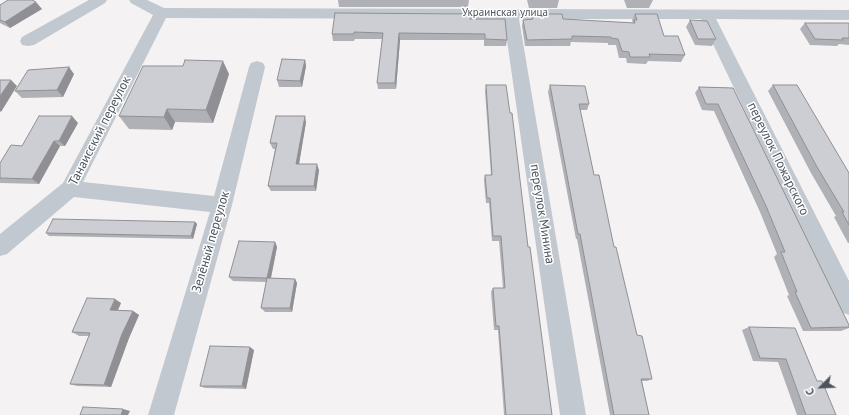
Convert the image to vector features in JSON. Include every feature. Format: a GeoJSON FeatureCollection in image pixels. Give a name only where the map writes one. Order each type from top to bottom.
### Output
{"type":"FeatureCollection","features":[{"type":"Feature","properties":{"kind":"street"},"geometry":{"type":"LineString","coordinates":[[28,41],[100,0]]}},
{"type":"Feature","properties":{"kind":"street"},"geometry":{"type":"LineString","coordinates":[[136,0],[161,13]]}},
{"type":"Feature","properties":{"kind":"street","name":"Украинская улица"},"geometry":{"type":"LineString","coordinates":[[161,13],[511,13],[849,16]]}},
{"type":"Feature","properties":{"kind":"street","name":"Танаисский переулок"},"geometry":{"type":"LineString","coordinates":[[0,247],[70,190],[161,13]]}},
{"type":"Feature","properties":{"kind":"street","name":"переулок Минина"},"geometry":{"type":"LineString","coordinates":[[511,13],[573,415]]}},
{"type":"Feature","properties":{"kind":"street","name":"переулок Пожарского"},"geometry":{"type":"LineString","coordinates":[[706,14],[849,304]]}},
{"type":"Feature","properties":{"kind":"street","name":"Зелёный переулок"},"geometry":{"type":"LineString","coordinates":[[161,415],[222,205],[257,67]]}},
{"type":"Feature","properties":{"kind":"street"},"geometry":{"type":"LineString","coordinates":[[70,190],[222,205]]}},
{"type":"Feature","properties":{"kind":"building"},"geometry":{"type":"Polygon","coordinates":[[[8,0],[32,0],[36,2],[5,22],[0,20],[0,5],[8,0]]]}},
{"type":"Feature","properties":{"kind":"building"},"geometry":{"type":"Polygon","coordinates":[[[335,13],[470,14],[470,19],[505,19],[507,40],[485,39],[485,34],[399,33],[395,83],[377,83],[383,33],[354,32],[354,34],[332,34],[335,13]]]}},
{"type":"Feature","properties":{"kind":"building"},"geometry":{"type":"Polygon","coordinates":[[[532,14],[562,14],[563,19],[635,23],[634,20],[637,20],[635,14],[657,14],[664,36],[678,36],[685,55],[649,54],[650,57],[630,57],[629,52],[622,51],[618,39],[611,37],[572,36],[572,39],[527,40],[523,20],[533,19],[532,14]]]}},
{"type":"Feature","properties":{"kind":"building"},"geometry":{"type":"Polygon","coordinates":[[[690,20],[707,21],[716,39],[698,39],[690,20]]]}},
{"type":"Feature","properties":{"kind":"building"},"geometry":{"type":"Polygon","coordinates":[[[805,23],[849,23],[849,38],[842,38],[843,40],[815,39],[805,23]]]}},
{"type":"Feature","properties":{"kind":"building"},"geometry":{"type":"Polygon","coordinates":[[[282,59],[305,60],[300,81],[277,80],[282,59]]]}},
{"type":"Feature","properties":{"kind":"building"},"geometry":{"type":"Polygon","coordinates":[[[185,60],[223,61],[206,110],[167,109],[164,117],[119,116],[143,66],[183,66],[185,60]]]}},
{"type":"Feature","properties":{"kind":"building"},"geometry":{"type":"Polygon","coordinates":[[[69,67],[57,90],[15,91],[28,70],[69,67]]]}},
{"type":"Feature","properties":{"kind":"building"},"geometry":{"type":"Polygon","coordinates":[[[0,80],[11,80],[0,96],[0,80]]]}},
{"type":"Feature","properties":{"kind":"building"},"geometry":{"type":"Polygon","coordinates":[[[486,85],[506,85],[510,113],[512,113],[528,247],[530,247],[552,415],[506,415],[499,326],[496,326],[493,288],[505,288],[501,236],[493,236],[490,198],[487,198],[485,175],[492,175],[486,85]]]}},
{"type":"Feature","properties":{"kind":"building"},"geometry":{"type":"Polygon","coordinates":[[[550,85],[585,86],[589,104],[579,104],[594,175],[599,175],[614,247],[616,247],[637,335],[642,336],[652,379],[641,379],[649,415],[614,415],[550,85]]]}},
{"type":"Feature","properties":{"kind":"building"},"geometry":{"type":"Polygon","coordinates":[[[773,85],[797,85],[849,173],[849,225],[842,212],[844,212],[817,167],[773,85]]]}},
{"type":"Feature","properties":{"kind":"building"},"geometry":{"type":"Polygon","coordinates":[[[699,87],[733,88],[849,327],[811,328],[795,292],[797,292],[781,252],[785,252],[766,206],[718,104],[706,104],[699,87]]]}},
{"type":"Feature","properties":{"kind":"building"},"geometry":{"type":"Polygon","coordinates":[[[39,116],[72,116],[59,141],[54,141],[32,179],[0,178],[0,163],[11,145],[22,146],[39,116]]]}},
{"type":"Feature","properties":{"kind":"building"},"geometry":{"type":"Polygon","coordinates":[[[276,116],[305,116],[296,164],[317,164],[314,186],[268,186],[277,143],[270,143],[276,116]]]}},
{"type":"Feature","properties":{"kind":"building"},"geometry":{"type":"Polygon","coordinates":[[[53,219],[195,222],[191,236],[46,233],[53,219]]]}},
{"type":"Feature","properties":{"kind":"building"},"geometry":{"type":"Polygon","coordinates":[[[239,241],[275,242],[267,278],[229,277],[239,241]]]}},
{"type":"Feature","properties":{"kind":"building"},"geometry":{"type":"Polygon","coordinates":[[[267,278],[295,279],[290,308],[261,308],[267,278]]]}},
{"type":"Feature","properties":{"kind":"building"},"geometry":{"type":"Polygon","coordinates":[[[87,298],[115,299],[110,310],[133,311],[122,334],[104,385],[70,384],[90,333],[72,332],[87,298]]]}},
{"type":"Feature","properties":{"kind":"building"},"geometry":{"type":"Polygon","coordinates":[[[749,327],[795,328],[817,381],[822,381],[836,415],[806,415],[786,359],[760,358],[749,327]]]}},
{"type":"Feature","properties":{"kind":"building"},"geometry":{"type":"Polygon","coordinates":[[[210,346],[250,347],[242,386],[200,386],[210,346]]]}},
{"type":"Feature","properties":{"kind":"building"},"geometry":{"type":"Polygon","coordinates":[[[83,407],[123,409],[121,415],[80,415],[83,407]]]}}]}
